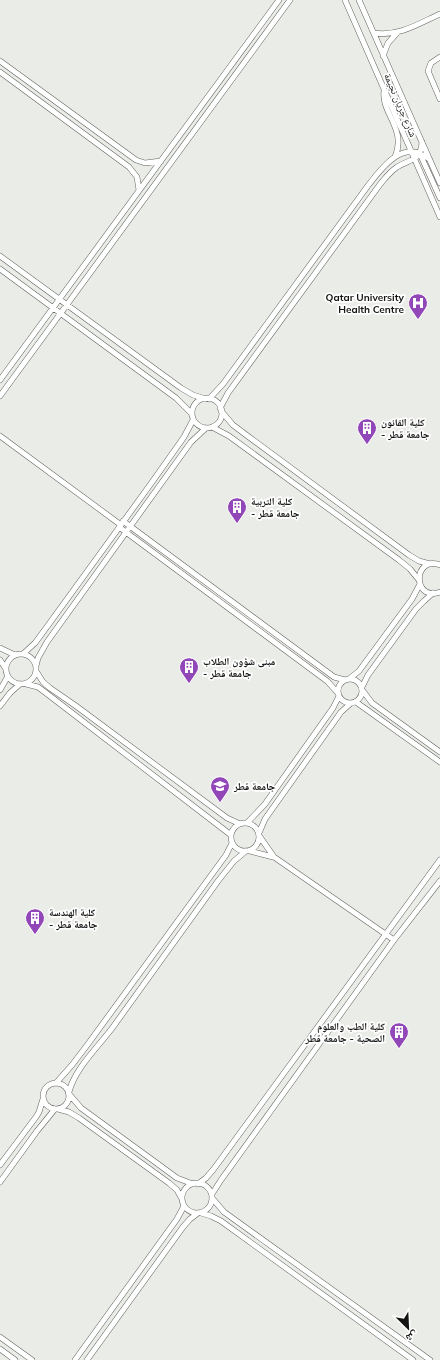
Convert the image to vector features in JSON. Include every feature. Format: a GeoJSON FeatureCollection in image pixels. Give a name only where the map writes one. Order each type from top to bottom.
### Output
{"type":"FeatureCollection","features":[{"type":"Feature","properties":{"kind":"street"},"geometry":{"type":"LineString","coordinates":[[0,380],[278,0]]}},
{"type":"Feature","properties":{"kind":"street"},"geometry":{"type":"LineString","coordinates":[[0,396],[290,0]]}},
{"type":"Feature","properties":{"kind":"street","name":"شارع جريان نجيمة"},"geometry":{"type":"LineString","coordinates":[[344,0],[440,217]]}},
{"type":"Feature","properties":{"kind":"street","name":"شارع جريان نجيمة"},"geometry":{"type":"LineString","coordinates":[[359,0],[440,183]]}},
{"type":"Feature","properties":{"kind":"street"},"geometry":{"type":"LineString","coordinates":[[374,33],[398,33],[440,14]]}},
{"type":"Feature","properties":{"kind":"street"},"geometry":{"type":"LineString","coordinates":[[383,56],[388,43],[398,33]]}},
{"type":"Feature","properties":{"kind":"street"},"geometry":{"type":"LineString","coordinates":[[440,57],[431,63],[428,71],[440,99]]}},
{"type":"Feature","properties":{"kind":"street"},"geometry":{"type":"LineString","coordinates":[[0,61],[136,160],[145,164],[161,161]]}},
{"type":"Feature","properties":{"kind":"street"},"geometry":{"type":"LineString","coordinates":[[0,72],[129,166],[137,177],[139,190]]}},
{"type":"Feature","properties":{"kind":"street"},"geometry":{"type":"LineString","coordinates":[[384,90],[384,100],[397,131],[398,148],[395,157]]}},
{"type":"Feature","properties":{"kind":"street"},"geometry":{"type":"LineString","coordinates":[[205,100],[212,106]]}},
{"type":"Feature","properties":{"kind":"street"},"geometry":{"type":"LineString","coordinates":[[422,142],[420,153],[440,198]]}},
{"type":"Feature","properties":{"kind":"street"},"geometry":{"type":"LineString","coordinates":[[420,153],[414,159],[400,165],[388,175],[225,396],[219,421],[212,427],[206,428],[197,425],[193,420],[192,414],[193,408],[197,402],[207,399],[223,384],[380,170],[395,157],[411,151],[420,153],[430,160]]}},
{"type":"Feature","properties":{"kind":"street"},"geometry":{"type":"LineString","coordinates":[[122,214],[130,219]]}},
{"type":"Feature","properties":{"kind":"street"},"geometry":{"type":"LineString","coordinates":[[340,225],[348,231]]}},
{"type":"Feature","properties":{"kind":"street"},"geometry":{"type":"LineString","coordinates":[[0,256],[181,388],[193,395],[214,401],[233,425],[409,555],[419,561],[440,565]]}},
{"type":"Feature","properties":{"kind":"street"},"geometry":{"type":"LineString","coordinates":[[0,269],[180,401],[192,414]]}},
{"type":"Feature","properties":{"kind":"street"},"geometry":{"type":"LineString","coordinates":[[241,359],[249,364]]}},
{"type":"Feature","properties":{"kind":"street"},"geometry":{"type":"LineString","coordinates":[[23,654],[35,643],[184,437],[193,420]]}},
{"type":"Feature","properties":{"kind":"street"},"geometry":{"type":"LineString","coordinates":[[212,427],[229,436],[399,560],[410,569],[426,591],[437,593]]}},
{"type":"Feature","properties":{"kind":"street"},"geometry":{"type":"LineString","coordinates":[[26,684],[33,678],[38,658],[44,647],[191,442],[206,428]]}},
{"type":"Feature","properties":{"kind":"street"},"geometry":{"type":"LineString","coordinates":[[0,436],[121,524],[131,527],[334,677],[357,681],[372,703],[440,753],[438,761],[395,730],[353,703],[342,701],[327,681],[127,533],[121,524]]}},
{"type":"Feature","properties":{"kind":"street"},"geometry":{"type":"LineString","coordinates":[[247,823],[265,804],[332,708],[338,694],[339,687],[360,671],[408,604],[419,582],[422,569],[440,558]]}},
{"type":"Feature","properties":{"kind":"street"},"geometry":{"type":"LineString","coordinates":[[185,576],[190,571]]}},
{"type":"Feature","properties":{"kind":"street"},"geometry":{"type":"LineString","coordinates":[[0,1182],[37,1131],[57,1109],[63,1107],[67,1103],[74,1078],[234,861],[258,844],[259,835],[265,819],[341,712],[362,697],[362,689],[368,675],[416,610],[424,601],[437,593]]}},
{"type":"Feature","properties":{"kind":"street"},"geometry":{"type":"LineString","coordinates":[[228,608],[232,602]]}},
{"type":"Feature","properties":{"kind":"street"},"geometry":{"type":"LineString","coordinates":[[0,648],[15,655],[23,654],[31,658],[43,682],[227,818],[240,824]]}},
{"type":"Feature","properties":{"kind":"street"},"geometry":{"type":"LineString","coordinates":[[6,670],[8,661],[15,655]]}},
{"type":"Feature","properties":{"kind":"street"},"geometry":{"type":"LineString","coordinates":[[0,660],[8,676],[13,682],[39,688],[231,835]]}},
{"type":"Feature","properties":{"kind":"street"},"geometry":{"type":"LineString","coordinates":[[0,690],[8,676]]}},
{"type":"Feature","properties":{"kind":"street"},"geometry":{"type":"LineString","coordinates":[[39,688],[43,682]]}},
{"type":"Feature","properties":{"kind":"street"},"geometry":{"type":"LineString","coordinates":[[0,706],[10,693],[20,684]]}},
{"type":"Feature","properties":{"kind":"street"},"geometry":{"type":"LineString","coordinates":[[395,730],[399,723]]}},
{"type":"Feature","properties":{"kind":"street"},"geometry":{"type":"LineString","coordinates":[[274,857],[236,848],[232,842],[231,835],[234,828],[240,824],[247,823],[255,826],[259,835],[274,857],[394,940]]}},
{"type":"Feature","properties":{"kind":"street"},"geometry":{"type":"LineString","coordinates":[[0,1165],[39,1112],[45,1088],[49,1084],[56,1082],[72,1065],[184,914],[226,855],[232,842]]}},
{"type":"Feature","properties":{"kind":"street"},"geometry":{"type":"LineString","coordinates":[[182,1199],[185,1190],[206,1178],[213,1170],[440,860]]}},
{"type":"Feature","properties":{"kind":"street"},"geometry":{"type":"LineString","coordinates":[[87,1360],[183,1227],[190,1219],[210,1207],[212,1196],[221,1180],[394,940],[440,881]]}},
{"type":"Feature","properties":{"kind":"street"},"geometry":{"type":"LineString","coordinates":[[184,914],[191,919]]}},
{"type":"Feature","properties":{"kind":"street"},"geometry":{"type":"LineString","coordinates":[[169,934],[174,936],[176,940]]}},
{"type":"Feature","properties":{"kind":"street"},"geometry":{"type":"LineString","coordinates":[[326,1016],[333,1019],[334,1024]]}},
{"type":"Feature","properties":{"kind":"street"},"geometry":{"type":"LineString","coordinates":[[56,1082],[64,1085],[81,1108],[177,1178],[206,1186],[224,1212],[407,1343],[427,1359]]}},
{"type":"Feature","properties":{"kind":"street"},"geometry":{"type":"LineString","coordinates":[[43,1098],[46,1105],[74,1115],[169,1183],[177,1190],[184,1206],[191,1212],[211,1216],[221,1221],[413,1360]]}},
{"type":"Feature","properties":{"kind":"street"},"geometry":{"type":"LineString","coordinates":[[75,1360],[177,1219],[184,1206]]}},
{"type":"Feature","properties":{"kind":"street"},"geometry":{"type":"LineString","coordinates":[[358,1321],[364,1312]]}},
{"type":"Feature","properties":{"kind":"street"},"geometry":{"type":"LineString","coordinates":[[374,1332],[380,1324]]}},
{"type":"Feature","properties":{"kind":"street"},"geometry":{"type":"LineString","coordinates":[[0,1337],[32,1360]]}},
{"type":"Feature","properties":{"kind":"street"},"geometry":{"type":"LineString","coordinates":[[400,1351],[404,1349],[407,1343]]}},
{"type":"Feature","properties":{"kind":"street"},"geometry":{"type":"LineString","coordinates":[[0,1349],[16,1360]]}},
{"type":"Feature","properties":{"kind":"place","name":"Qatar University Health Centre"},"geometry":{"type":"Point","coordinates":[418,320]}},
{"type":"Feature","properties":{"kind":"place","name":"كلية القانون - جامعة قطر"},"geometry":{"type":"Point","coordinates":[367,445]}},
{"type":"Feature","properties":{"kind":"place","name":"كلية التربية - جامعة قطر"},"geometry":{"type":"Point","coordinates":[237,524]}},
{"type":"Feature","properties":{"kind":"place","name":"مبنى شؤون الطلاب - جامعة قطر"},"geometry":{"type":"Point","coordinates":[189,684]}},
{"type":"Feature","properties":{"kind":"place","name":"جامعة قطر"},"geometry":{"type":"Point","coordinates":[220,803]}},
{"type":"Feature","properties":{"kind":"place","name":"كلية الهندسة - جامعة قطر"},"geometry":{"type":"Point","coordinates":[35,935]}},
{"type":"Feature","properties":{"kind":"place","name":"كلية الطب والعلوم الصحية - جامعة قطر"},"geometry":{"type":"Point","coordinates":[399,1049]}}]}
